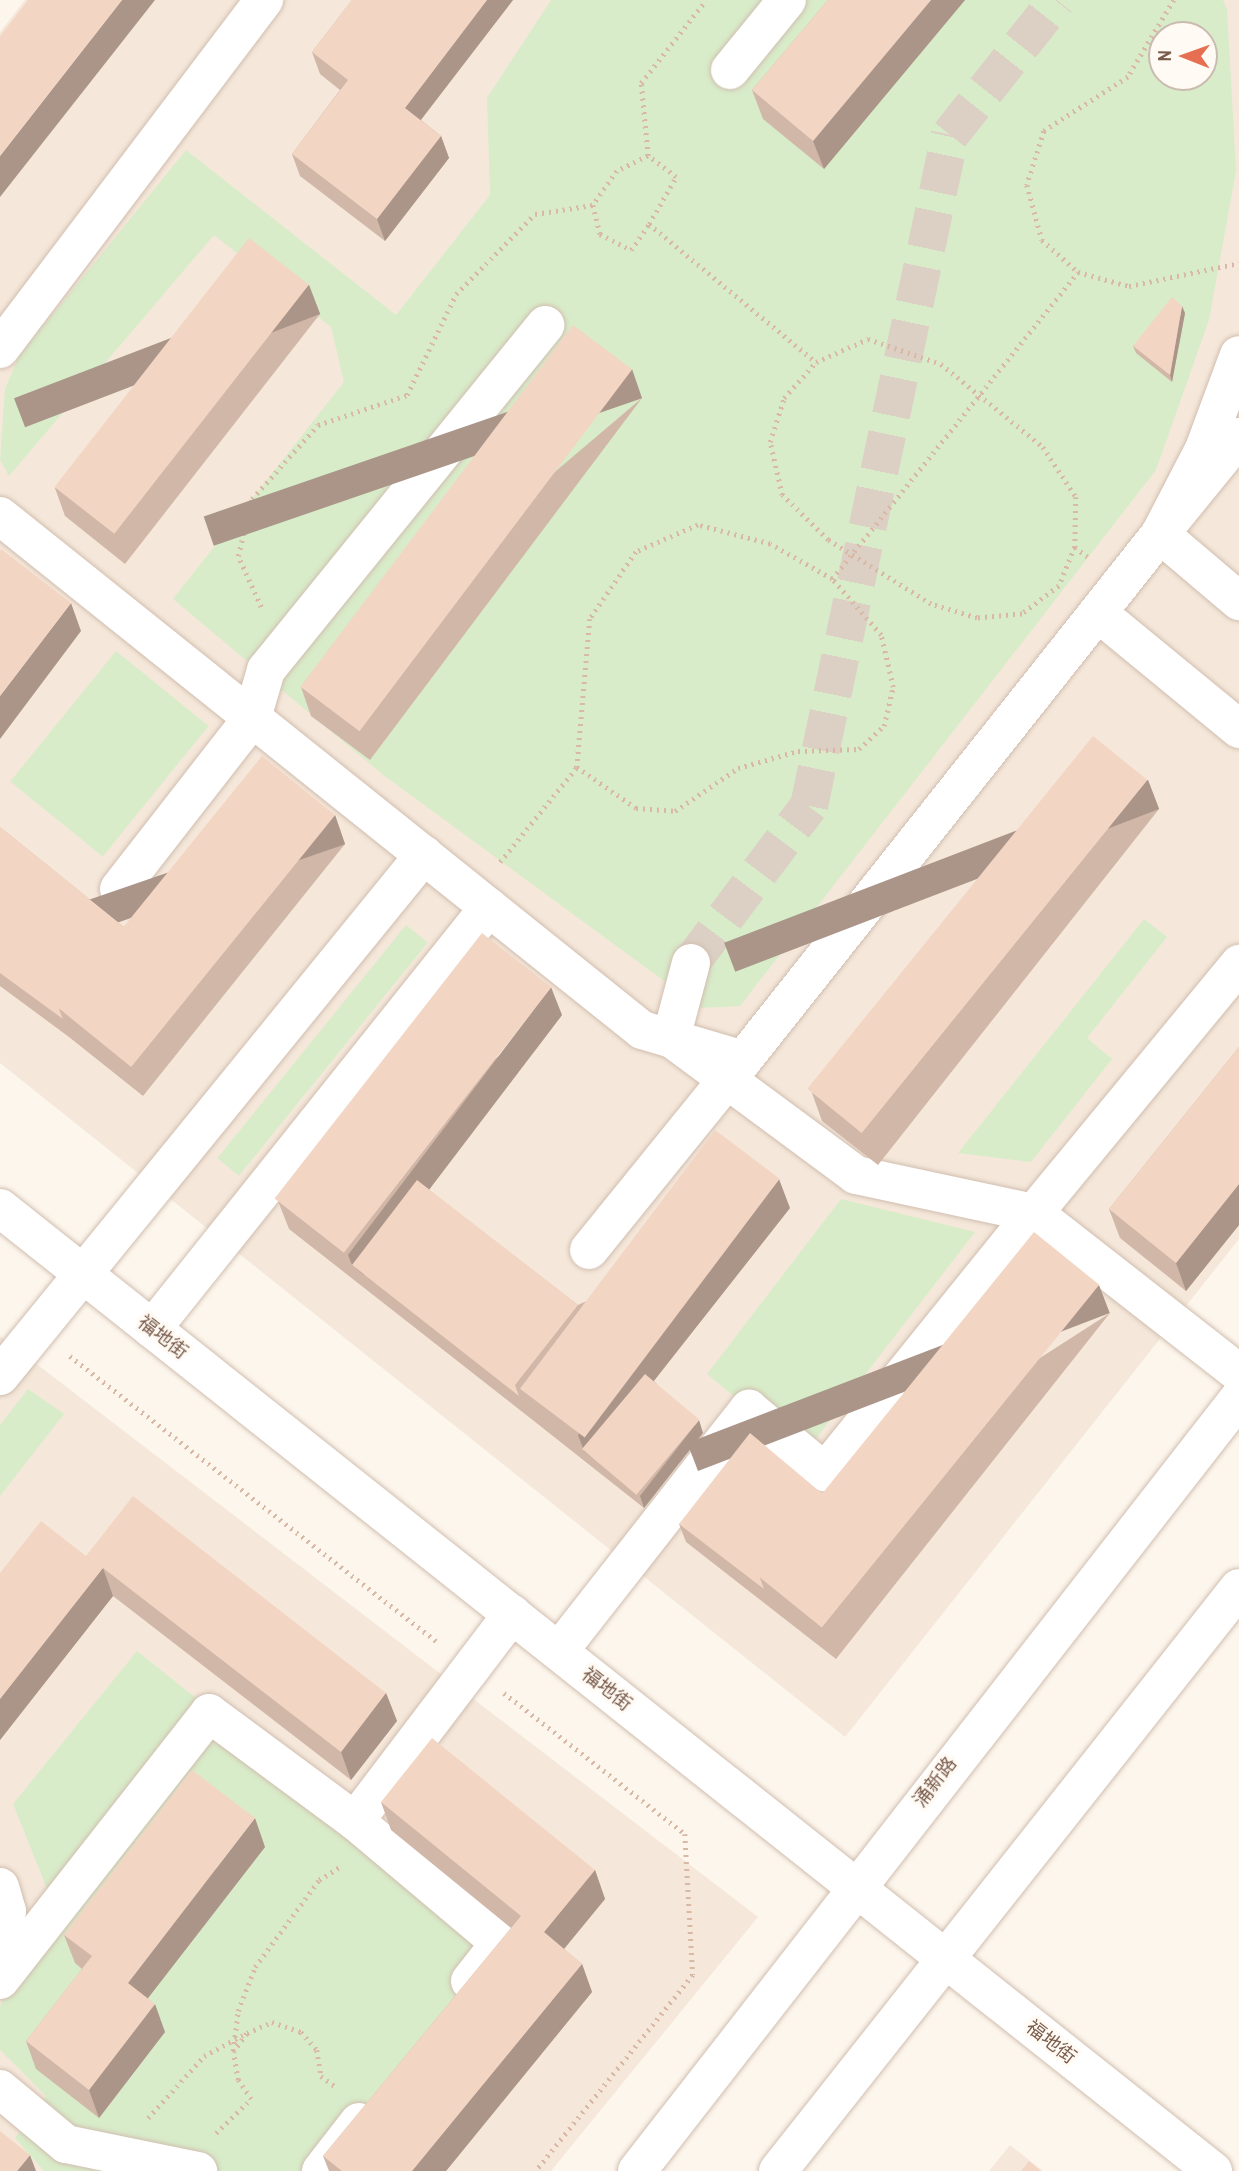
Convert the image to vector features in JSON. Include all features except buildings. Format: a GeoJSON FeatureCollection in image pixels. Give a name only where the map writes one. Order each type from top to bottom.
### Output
{"type":"FeatureCollection","features":[{"type":"Feature","properties":{"kind":"street"},"geometry":{"type":"LineString","coordinates":[[0,349],[264,0]]}},
{"type":"Feature","properties":{"kind":"street"},"geometry":{"type":"LineString","coordinates":[[730,70],[787,0]]}},
{"type":"Feature","properties":{"kind":"street"},"geometry":{"type":"LineString","coordinates":[[119,889],[253,718],[266,670],[545,325]]}},
{"type":"Feature","properties":{"kind":"street"},"geometry":{"type":"LineString","coordinates":[[1160,534],[1204,449],[1239,355]]}},
{"type":"Feature","properties":{"kind":"street"},"geometry":{"type":"LineString","coordinates":[[589,1250],[1239,437]]}},
{"type":"Feature","properties":{"kind":"street"},"geometry":{"type":"LineString","coordinates":[[0,516],[642,1030],[743,1060]]}},
{"type":"Feature","properties":{"kind":"street"},"geometry":{"type":"LineString","coordinates":[[1160,534],[1239,601]]}},
{"type":"Feature","properties":{"kind":"street"},"geometry":{"type":"LineString","coordinates":[[1098,613],[1239,729]]}},
{"type":"Feature","properties":{"kind":"street"},"geometry":{"type":"LineString","coordinates":[[0,1376],[424,855]]}},
{"type":"Feature","properties":{"kind":"street"},"geometry":{"type":"LineString","coordinates":[[152,1329],[481,901]]}},
{"type":"Feature","properties":{"kind":"street"},"geometry":{"type":"LineString","coordinates":[[671,1038],[691,963]]}},
{"type":"Feature","properties":{"kind":"street"},"geometry":{"type":"LineString","coordinates":[[559,1651],[749,1409],[825,1472],[1239,964]]}},
{"type":"Feature","properties":{"kind":"street"},"geometry":{"type":"LineString","coordinates":[[671,1038],[856,1175],[1034,1213],[1239,1373]]}},
{"type":"Feature","properties":{"kind":"street","name":"福地街"},"geometry":{"type":"LineString","coordinates":[[0,1208],[1213,2171]]}},
{"type":"Feature","properties":{"kind":"street","name":"涌新路"},"geometry":{"type":"LineString","coordinates":[[638,2171],[854,1885],[1239,1398]]}},
{"type":"Feature","properties":{"kind":"street"},"geometry":{"type":"LineString","coordinates":[[778,2171],[944,1957],[1239,1588]]}},
{"type":"Feature","properties":{"kind":"street"},"geometry":{"type":"LineString","coordinates":[[368,1831],[512,1614]]}},
{"type":"Feature","properties":{"kind":"street"},"geometry":{"type":"LineString","coordinates":[[0,1980],[209,1713],[368,1831],[500,1943],[451,2006]]}},
{"type":"Feature","properties":{"kind":"street"},"geometry":{"type":"LineString","coordinates":[[0,1887],[7,1911],[0,1950]]}},
{"type":"Feature","properties":{"kind":"street"},"geometry":{"type":"LineString","coordinates":[[0,2089],[66,2144],[190,2169]]}},
{"type":"Feature","properties":{"kind":"street"},"geometry":{"type":"LineString","coordinates":[[321,2171],[377,2100]]}},
{"type":"Feature","properties":{"kind":"path"},"geometry":{"type":"LineString","coordinates":[[593,205],[600,234],[631,250],[676,177],[648,156],[641,83],[706,0]]}},
{"type":"Feature","properties":{"kind":"path"},"geometry":{"type":"LineString","coordinates":[[1174,0],[1128,77],[1044,131],[1027,185],[1042,240],[1078,272],[1129,286],[1239,263]]}},
{"type":"Feature","properties":{"kind":"path"},"geometry":{"type":"LineString","coordinates":[[286,644],[265,617],[238,556],[251,499],[318,425],[407,395],[456,294],[535,214],[593,205],[617,171],[648,156]]}},
{"type":"Feature","properties":{"kind":"path"},"geometry":{"type":"LineString","coordinates":[[649,224],[816,362]]}},
{"type":"Feature","properties":{"kind":"path"},"geometry":{"type":"LineString","coordinates":[[832,579],[856,557],[977,394],[1078,272]]}},
{"type":"Feature","properties":{"kind":"path"},"geometry":{"type":"LineString","coordinates":[[868,339],[941,364],[1043,447],[1076,497],[1075,547],[1059,586],[1022,614],[977,618],[931,604],[856,557],[782,495],[770,442],[784,398],[816,362],[868,339]]}},
{"type":"Feature","properties":{"kind":"path"},"geometry":{"type":"LineString","coordinates":[[481,901],[577,767],[590,619],[636,552],[698,524],[770,544],[832,579],[881,635],[893,687],[884,726],[859,749],[799,751],[738,768],[676,811],[636,808],[577,767]]}},
{"type":"Feature","properties":{"kind":"path"},"geometry":{"type":"LineString","coordinates":[[190,2169],[251,2099],[238,2080],[230,2042],[255,1967],[285,1921],[319,1880],[368,1831]]}},
{"type":"Feature","properties":{"kind":"path"},"geometry":{"type":"LineString","coordinates":[[119,2155],[172,2088],[204,2056],[272,2022],[301,2032],[317,2050],[321,2076],[377,2100]]}},
{"type":"Feature","properties":{"kind":"path"},"geometry":{"type":"LineString","coordinates":[[233,2052],[247,2033]]}},
{"type":"Feature","properties":{"kind":"shaded area"},"geometry":{"type":"Polygon","coordinates":[[[25,0],[1239,0],[1239,1239],[845,1737],[0,1063],[0,32],[25,0]]]}},
{"type":"Feature","properties":{"kind":"shaded area"},"geometry":{"type":"Polygon","coordinates":[[[0,1336],[758,1917],[551,2171],[0,2171],[0,1336]]]}},
{"type":"Feature","properties":{"kind":"shaded area"},"geometry":{"type":"Polygon","coordinates":[[[1010,2145],[1043,2171],[989,2171],[1010,2145]]]}},
{"type":"Feature","properties":{"kind":"green space"},"geometry":{"type":"Polygon","coordinates":[[[551,0],[1223,0],[1227,9],[1236,171],[1209,320],[1156,470],[740,1006],[701,1008],[382,774],[173,599],[344,382],[331,327],[214,235],[9,476],[0,460],[5,389],[19,356],[186,150],[396,315],[490,195],[487,98],[551,0]]]}},
{"type":"Feature","properties":{"kind":"green space"},"geometry":{"type":"Polygon","coordinates":[[[116,651],[208,726],[103,856],[10,782],[116,651]]]}},
{"type":"Feature","properties":{"kind":"green space"},"geometry":{"type":"Polygon","coordinates":[[[1144,919],[1167,937],[1087,1038],[1112,1059],[1031,1162],[958,1153],[1144,919]]]}},
{"type":"Feature","properties":{"kind":"green space"},"geometry":{"type":"Polygon","coordinates":[[[406,925],[428,943],[239,1176],[217,1158],[406,925]]]}},
{"type":"Feature","properties":{"kind":"green space"},"geometry":{"type":"Polygon","coordinates":[[[841,1199],[975,1232],[804,1454],[707,1374],[841,1199]]]}},
{"type":"Feature","properties":{"kind":"green space"},"geometry":{"type":"Polygon","coordinates":[[[28,1389],[64,1414],[0,1496],[0,1425],[28,1389]]]}},
{"type":"Feature","properties":{"kind":"green space"},"geometry":{"type":"Polygon","coordinates":[[[137,1651],[512,1950],[338,2171],[44,2171],[15,2138],[46,2096],[0,2050],[0,2007],[47,1889],[13,1804],[137,1651]]]}},
{"type":"Feature","properties":{"kind":"tunnel"},"geometry":{"type":"LineString","coordinates":[[691,963],[809,806],[950,135],[1057,0]]}}]}
